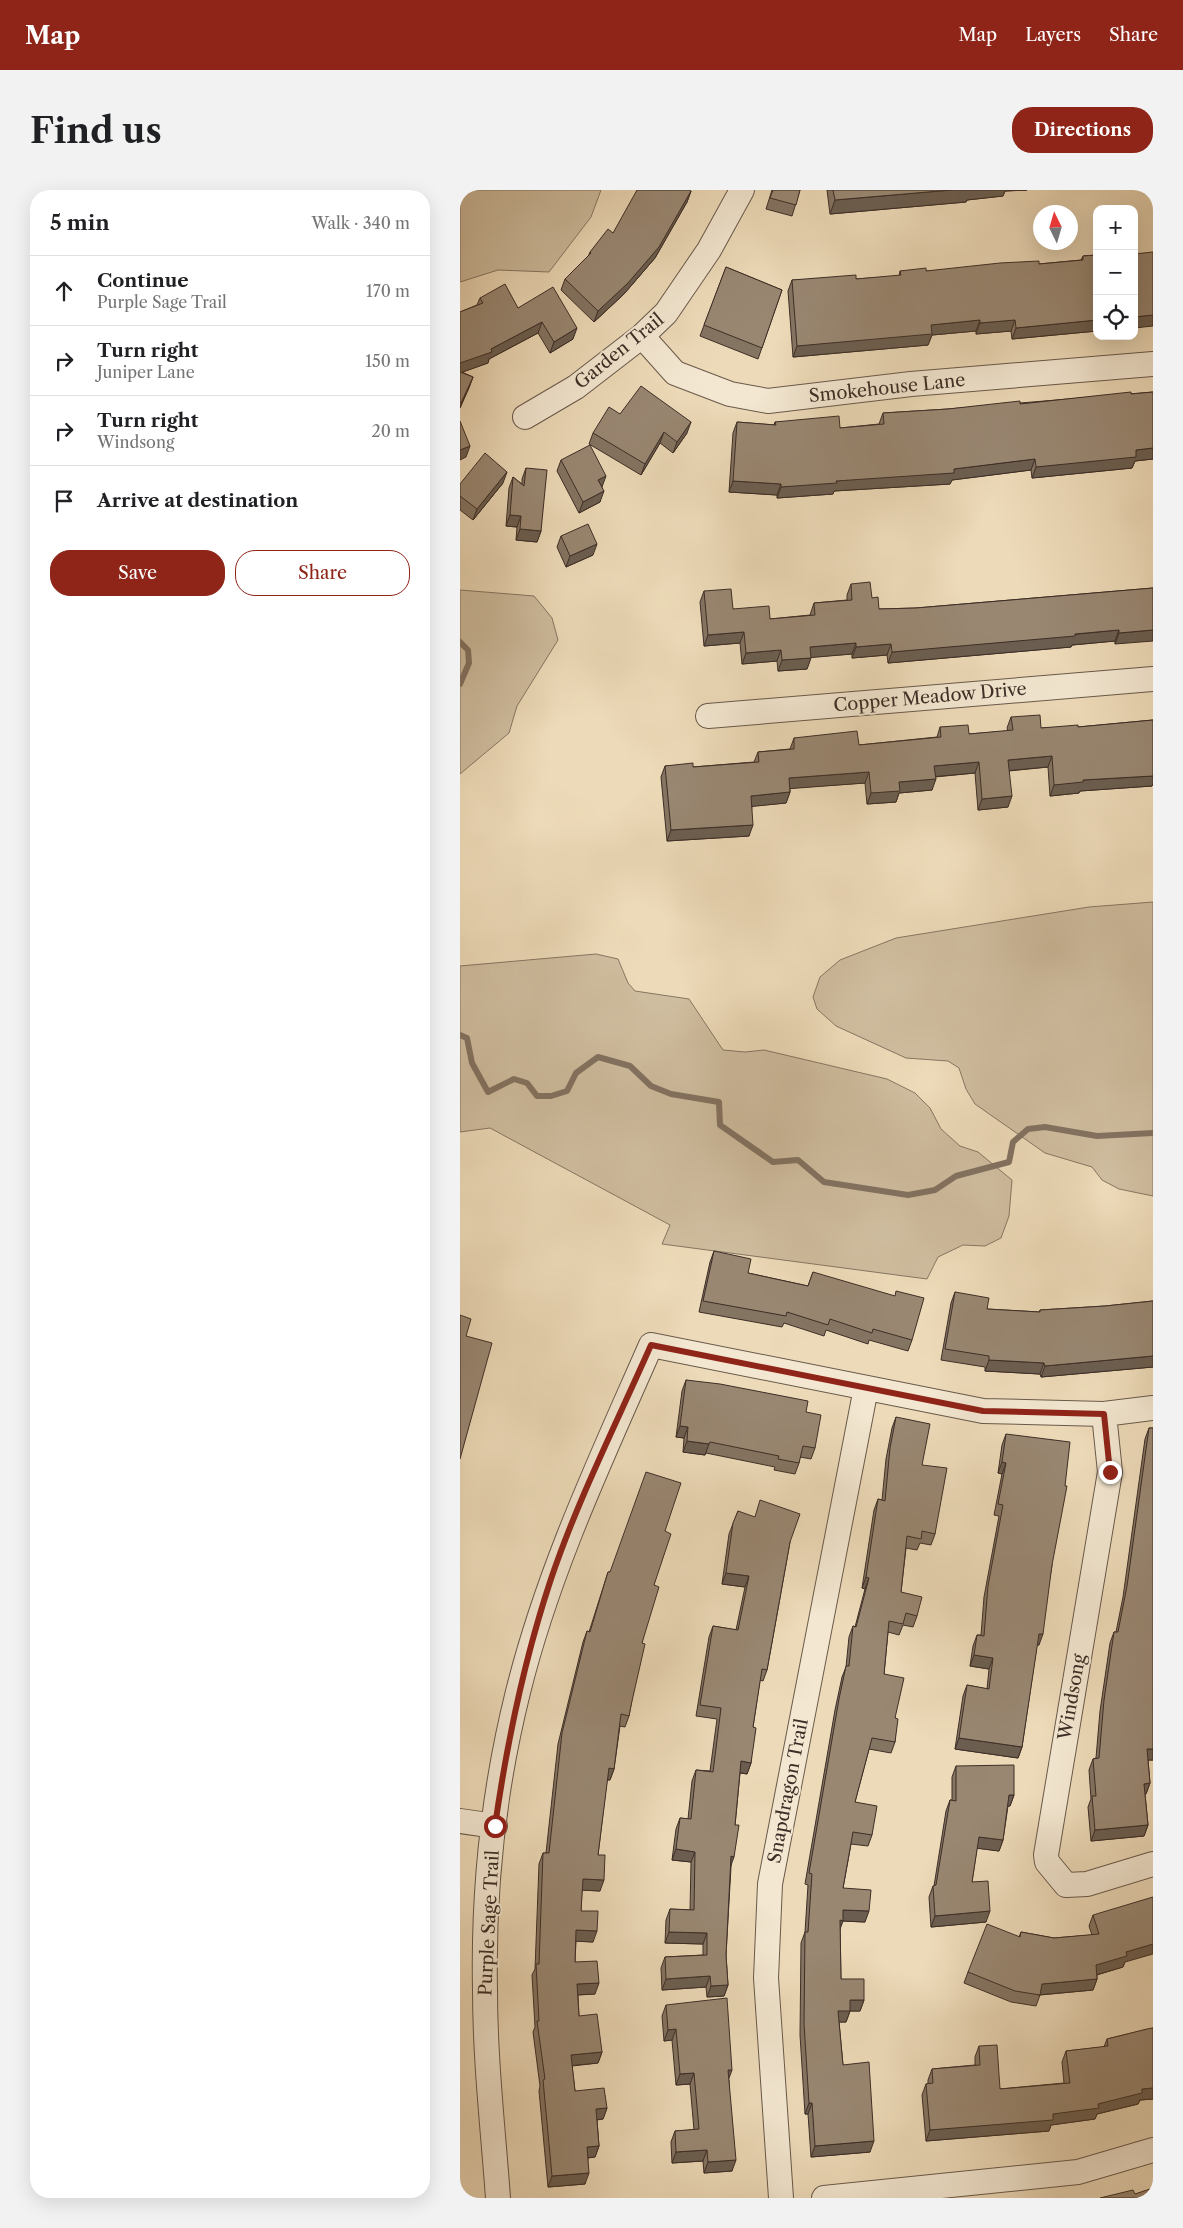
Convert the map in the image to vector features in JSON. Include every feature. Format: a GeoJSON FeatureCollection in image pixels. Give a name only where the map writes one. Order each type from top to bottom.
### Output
{"type":"FeatureCollection","features":[{"type":"Feature","properties":{"kind":"street","name":"Garden Trail"},"geometry":{"type":"LineString","coordinates":[[525,417],[576,387],[642,336],[666,313],[709,250],[742,190]]}},
{"type":"Feature","properties":{"kind":"street","name":"Smokehouse Lane"},"geometry":{"type":"LineString","coordinates":[[642,336],[675,373],[730,394],[768,401],[911,384],[1153,364]]}},
{"type":"Feature","properties":{"kind":"street","name":"Copper Meadow Drive"},"geometry":{"type":"LineString","coordinates":[[708,716],[1153,679]]}},
{"type":"Feature","properties":{"kind":"street","name":"Purple Sage Trail"},"geometry":{"type":"LineString","coordinates":[[498,2198],[484,1990],[486,1922],[495,1826],[518,1693],[551,1580],[587,1490],[651,1345],[866,1388]]}},
{"type":"Feature","properties":{"kind":"street"},"geometry":{"type":"LineString","coordinates":[[866,1388],[983,1411],[1104,1414],[1153,1408]]}},
{"type":"Feature","properties":{"kind":"street","name":"Snapdragon Trail"},"geometry":{"type":"LineString","coordinates":[[781,2198],[766,1978],[770,1884],[866,1388]]}},
{"type":"Feature","properties":{"kind":"street","name":"Windsong"},"geometry":{"type":"LineString","coordinates":[[1104,1414],[1110,1472],[1046,1855],[1047,1862],[1066,1885],[1087,1884],[1153,1864]]}},
{"type":"Feature","properties":{"kind":"street"},"geometry":{"type":"LineString","coordinates":[[460,1821],[495,1826]]}},
{"type":"Feature","properties":{"kind":"street"},"geometry":{"type":"LineString","coordinates":[[824,2198],[1078,2172],[1153,2150]]}},
{"type":"Feature","properties":{"kind":"shaded area"},"geometry":{"type":"Polygon","coordinates":[[[460,190],[601,190],[591,217],[549,272],[498,270],[460,282],[460,190]]]}},
{"type":"Feature","properties":{"kind":"shaded area"},"geometry":{"type":"Polygon","coordinates":[[[460,590],[534,596],[552,618],[558,640],[517,706],[509,733],[460,774],[460,590]]]}},
{"type":"Feature","properties":{"kind":"shaded area"},"geometry":{"type":"Polygon","coordinates":[[[1153,902],[1153,1196],[1119,1189],[1102,1180],[1092,1167],[1045,1153],[975,1104],[966,1089],[959,1068],[948,1061],[906,1058],[836,1026],[817,1009],[813,997],[820,977],[840,960],[896,938],[1089,907],[1153,902]]]}},
{"type":"Feature","properties":{"kind":"shaded area"},"geometry":{"type":"Polygon","coordinates":[[[596,954],[618,959],[628,983],[635,991],[689,999],[723,1050],[745,1052],[764,1050],[887,1079],[915,1093],[930,1108],[941,1129],[960,1146],[978,1152],[1012,1180],[1009,1216],[1001,1238],[985,1246],[963,1245],[938,1257],[927,1279],[662,1244],[670,1225],[490,1128],[460,1132],[460,966],[596,954]]]}},
{"type":"Feature","properties":{"kind":"building"},"geometry":{"type":"Polygon","coordinates":[[[637,190],[691,191],[659,247],[628,283],[598,311],[565,279],[591,253],[608,229],[613,233],[637,190]]]}},
{"type":"Feature","properties":{"kind":"building"},"geometry":{"type":"Polygon","coordinates":[[[773,190],[800,190],[796,205],[770,198],[773,190]]]}},
{"type":"Feature","properties":{"kind":"building"},"geometry":{"type":"Polygon","coordinates":[[[833,190],[951,190],[835,200],[833,190]]]}},
{"type":"Feature","properties":{"kind":"building"},"geometry":{"type":"Polygon","coordinates":[[[1153,252],[1153,315],[1138,317],[1138,254],[1153,252]]]}},
{"type":"Feature","properties":{"kind":"building"},"geometry":{"type":"Polygon","coordinates":[[[1093,255],[1093,320],[1016,328],[1015,320],[980,323],[980,320],[931,325],[932,334],[797,346],[792,280],[856,275],[856,279],[901,275],[900,271],[926,268],[926,271],[1000,263],[1039,261],[1039,264],[1083,260],[1083,256],[1093,255]]]}},
{"type":"Feature","properties":{"kind":"building"},"geometry":{"type":"Polygon","coordinates":[[[726,267],[782,290],[762,348],[704,325],[726,267]]]}},
{"type":"Feature","properties":{"kind":"building"},"geometry":{"type":"Polygon","coordinates":[[[505,284],[518,308],[553,287],[577,328],[554,342],[542,322],[491,349],[492,352],[460,363],[460,312],[483,303],[480,298],[505,284]]]}},
{"type":"Feature","properties":{"kind":"building"},"geometry":{"type":"Polygon","coordinates":[[[460,372],[473,377],[461,403],[460,402],[460,372]]]}},
{"type":"Feature","properties":{"kind":"building"},"geometry":{"type":"Polygon","coordinates":[[[641,386],[691,422],[677,442],[664,432],[645,464],[593,433],[609,407],[620,414],[641,386]]]}},
{"type":"Feature","properties":{"kind":"building"},"geometry":{"type":"Polygon","coordinates":[[[1131,392],[1131,394],[1153,392],[1153,448],[1136,450],[1136,457],[1036,467],[1035,459],[954,469],[954,473],[836,481],[837,483],[781,487],[781,484],[733,481],[737,422],[776,425],[775,422],[839,416],[840,428],[884,424],[883,413],[948,409],[1020,401],[1020,404],[1131,392]]]}},
{"type":"Feature","properties":{"kind":"building"},"geometry":{"type":"Polygon","coordinates":[[[460,421],[470,446],[460,450],[460,421]]]}},
{"type":"Feature","properties":{"kind":"building"},"geometry":{"type":"Polygon","coordinates":[[[590,445],[606,476],[598,480],[604,491],[583,502],[561,460],[590,445]]]}},
{"type":"Feature","properties":{"kind":"building"},"geometry":{"type":"Polygon","coordinates":[[[485,453],[507,472],[477,509],[460,496],[460,484],[485,453]]]}},
{"type":"Feature","properties":{"kind":"building"},"geometry":{"type":"Polygon","coordinates":[[[526,468],[547,470],[541,531],[520,529],[521,516],[510,515],[513,477],[524,486],[526,468]]]}},
{"type":"Feature","properties":{"kind":"building"},"geometry":{"type":"Polygon","coordinates":[[[588,524],[597,544],[570,556],[561,536],[588,524]]]}},
{"type":"Feature","properties":{"kind":"building"},"geometry":{"type":"Polygon","coordinates":[[[870,582],[872,598],[878,597],[879,609],[916,608],[1153,588],[1153,630],[1119,633],[1119,630],[1075,634],[1075,636],[892,652],[891,644],[856,647],[856,643],[810,647],[811,658],[782,660],[781,650],[746,653],[744,632],[708,635],[704,591],[731,589],[733,609],[769,606],[770,619],[815,615],[814,603],[852,600],[851,584],[870,582]]]}},
{"type":"Feature","properties":{"kind":"building"},"geometry":{"type":"Polygon","coordinates":[[[1040,715],[1041,728],[1078,725],[1078,727],[1153,720],[1153,776],[1083,780],[1083,782],[1054,785],[1052,756],[1008,760],[1012,796],[982,799],[979,762],[934,766],[936,779],[899,782],[900,791],[871,793],[869,772],[789,778],[790,792],[751,796],[753,825],[671,830],[665,766],[693,763],[693,767],[759,762],[758,752],[794,749],[794,738],[857,731],[859,745],[941,737],[940,727],[968,725],[969,734],[1013,730],[1011,717],[1040,715]]]}},
{"type":"Feature","properties":{"kind":"building"},"geometry":{"type":"Polygon","coordinates":[[[714,1251],[751,1259],[748,1273],[808,1286],[813,1272],[895,1296],[896,1291],[924,1298],[912,1340],[873,1329],[872,1333],[830,1319],[828,1325],[787,1312],[786,1316],[703,1301],[714,1251]]]}},
{"type":"Feature","properties":{"kind":"building"},"geometry":{"type":"Polygon","coordinates":[[[955,1292],[989,1298],[987,1309],[1040,1312],[1040,1310],[1153,1301],[1153,1356],[1045,1366],[1044,1363],[989,1360],[989,1356],[945,1349],[955,1292]]]}},
{"type":"Feature","properties":{"kind":"building"},"geometry":{"type":"Polygon","coordinates":[[[460,1315],[471,1319],[466,1336],[492,1343],[460,1459],[460,1315]]]}},
{"type":"Feature","properties":{"kind":"building"},"geometry":{"type":"Polygon","coordinates":[[[686,1380],[720,1384],[808,1401],[806,1412],[821,1415],[815,1448],[803,1446],[799,1463],[778,1459],[779,1456],[710,1442],[709,1444],[687,1441],[688,1427],[680,1426],[686,1380]]]}},
{"type":"Feature","properties":{"kind":"building"},"geometry":{"type":"Polygon","coordinates":[[[896,1417],[930,1424],[922,1465],[947,1468],[935,1534],[922,1531],[921,1539],[907,1536],[901,1592],[922,1597],[917,1616],[906,1613],[903,1624],[889,1621],[884,1674],[904,1678],[895,1718],[898,1719],[895,1742],[872,1738],[855,1802],[877,1806],[872,1835],[853,1832],[843,1888],[871,1890],[869,1911],[843,1910],[843,1921],[840,1920],[841,1979],[864,1979],[864,2000],[850,2000],[850,2011],[838,2011],[843,2065],[869,2062],[874,2141],[815,2146],[812,2103],[809,2103],[804,2024],[805,1932],[808,1932],[812,1874],[809,1873],[839,1699],[846,1666],[849,1666],[853,1626],[856,1627],[869,1578],[866,1577],[878,1499],[885,1501],[890,1448],[896,1417]]]}},
{"type":"Feature","properties":{"kind":"building"},"geometry":{"type":"Polygon","coordinates":[[[1149,1428],[1153,1428],[1153,1749],[1147,1749],[1150,1783],[1144,1784],[1148,1825],[1095,1830],[1092,1796],[1096,1796],[1093,1759],[1099,1758],[1104,1700],[1114,1632],[1118,1632],[1127,1586],[1149,1428]]]}},
{"type":"Feature","properties":{"kind":"building"},"geometry":{"type":"Polygon","coordinates":[[[1006,1434],[1070,1442],[1065,1486],[1067,1486],[1052,1565],[1043,1634],[1039,1634],[1022,1747],[959,1738],[967,1685],[989,1689],[993,1658],[974,1655],[977,1635],[984,1636],[988,1586],[1003,1505],[998,1504],[1006,1463],[1002,1462],[1006,1434]]]}},
{"type":"Feature","properties":{"kind":"building"},"geometry":{"type":"Polygon","coordinates":[[[646,1472],[681,1483],[665,1531],[671,1534],[654,1585],[659,1587],[642,1643],[645,1644],[629,1716],[621,1714],[614,1769],[609,1768],[598,1855],[605,1855],[604,1880],[583,1879],[581,1911],[598,1911],[597,1931],[576,1930],[575,1962],[597,1961],[599,1983],[577,1984],[579,2016],[597,2014],[602,2052],[571,2055],[575,2091],[604,2088],[607,2108],[596,2109],[599,2146],[587,2147],[589,2173],[552,2176],[543,2080],[545,2079],[537,2021],[539,2021],[536,1964],[539,1964],[543,1853],[549,1853],[562,1733],[587,1631],[590,1632],[608,1572],[610,1572],[646,1472]]]}},
{"type":"Feature","properties":{"kind":"building"},"geometry":{"type":"Polygon","coordinates":[[[760,1500],[800,1514],[790,1542],[767,1670],[762,1669],[753,1727],[756,1728],[751,1763],[741,1761],[735,1825],[739,1825],[734,1857],[731,1856],[726,1955],[728,1985],[711,1986],[710,1976],[666,1979],[665,1957],[707,1955],[707,1933],[669,1932],[670,1909],[694,1910],[695,1852],[676,1849],[680,1818],[691,1819],[696,1770],[713,1772],[721,1708],[700,1705],[713,1626],[738,1630],[749,1576],[726,1573],[733,1523],[738,1511],[755,1517],[760,1500]]]}},
{"type":"Feature","properties":{"kind":"building"},"geometry":{"type":"Polygon","coordinates":[[[1014,1765],[1014,1795],[1009,1795],[1003,1840],[979,1837],[972,1882],[988,1881],[990,1911],[935,1916],[933,1886],[936,1885],[950,1800],[956,1801],[956,1766],[1014,1765]]]}},
{"type":"Feature","properties":{"kind":"building"},"geometry":{"type":"Polygon","coordinates":[[[1153,1897],[1153,1944],[1126,1952],[1127,1956],[1096,1965],[1097,1979],[1042,1984],[1040,1995],[1015,1991],[968,1972],[987,1924],[1020,1937],[1021,1932],[1054,1938],[1099,1934],[1093,1915],[1153,1897]]]}},
{"type":"Feature","properties":{"kind":"building"},"geometry":{"type":"Polygon","coordinates":[[[727,1998],[732,2070],[728,2070],[736,2160],[708,2162],[707,2150],[676,2152],[675,2131],[699,2129],[694,2073],[680,2074],[676,2029],[668,2030],[666,2005],[727,1998]]]}},
{"type":"Feature","properties":{"kind":"building"},"geometry":{"type":"Polygon","coordinates":[[[1153,2028],[1153,2088],[1142,2089],[1142,2093],[1098,2104],[1099,2108],[1053,2114],[1053,2120],[930,2130],[926,2084],[933,2083],[932,2069],[980,2065],[979,2046],[997,2045],[1000,2089],[1070,2083],[1066,2051],[1108,2046],[1107,2039],[1153,2028]]]}},
{"type":"Feature","properties":{"kind":"building"},"geometry":{"type":"Polygon","coordinates":[[[1153,2188],[1153,2198],[1100,2198],[1133,2190],[1135,2194],[1153,2188]]]}},
{"type":"Feature","properties":{"kind":"waterway"},"geometry":{"type":"LineString","coordinates":[[460,642],[468,650],[469,663],[460,684]]}},
{"type":"Feature","properties":{"kind":"waterway"},"geometry":{"type":"LineString","coordinates":[[460,1035],[467,1038],[472,1063],[488,1092],[514,1079],[527,1083],[537,1096],[551,1096],[567,1091],[576,1073],[598,1057],[630,1066],[651,1086],[671,1094],[719,1102],[720,1125],[773,1162],[798,1160],[824,1182],[908,1195],[935,1190],[956,1176],[1009,1162],[1013,1142],[1028,1129],[1045,1127],[1097,1136],[1153,1133]]}},
{"type":"Feature","properties":{"kind":"route"},"geometry":{"type":"LineString","coordinates":[[495,1826],[502,1773],[518,1693],[551,1580],[562,1548],[651,1345],[983,1411],[1104,1414],[1110,1472]]}}]}
